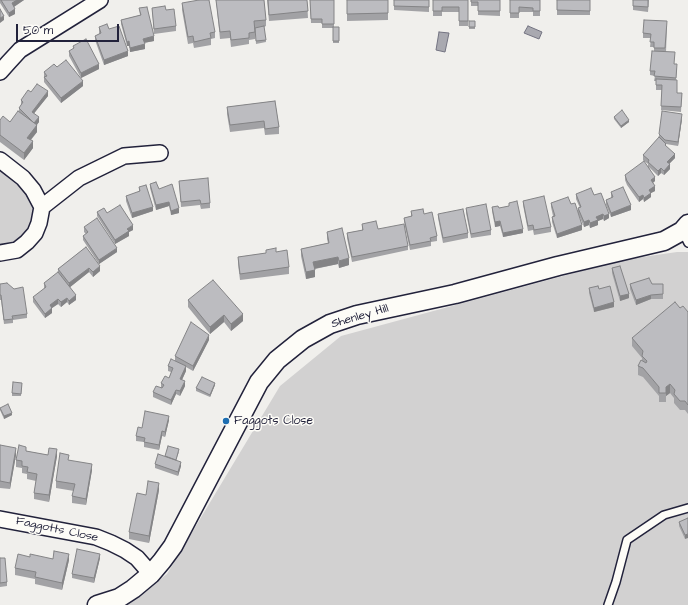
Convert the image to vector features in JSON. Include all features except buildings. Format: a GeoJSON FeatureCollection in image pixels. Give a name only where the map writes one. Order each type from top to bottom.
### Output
{"type":"FeatureCollection","features":[{"type":"Feature","properties":{"kind":"street"},"geometry":{"type":"LineString","coordinates":[[0,72],[20,50],[100,0]]}},
{"type":"Feature","properties":{"kind":"street"},"geometry":{"type":"LineString","coordinates":[[42,207],[79,178],[124,156],[160,153]]}},
{"type":"Feature","properties":{"kind":"street"},"geometry":{"type":"LineString","coordinates":[[0,160],[24,178],[34,190],[42,207],[39,223],[35,233],[27,242],[17,250],[0,253]]}},
{"type":"Feature","properties":{"kind":"street","name":"Shenley Hill"},"geometry":{"type":"LineString","coordinates":[[97,605],[120,598],[133,589],[151,574],[173,546],[259,382],[278,360],[303,339],[330,324],[357,316],[454,294],[558,266],[664,241],[686,233]]}},
{"type":"Feature","properties":{"kind":"street","name":"Faggotts Close"},"geometry":{"type":"LineString","coordinates":[[0,519],[96,537],[125,550],[137,558],[151,574]]}},
{"type":"Feature","properties":{"kind":"lane"},"geometry":{"type":"LineString","coordinates":[[608,605],[616,582],[626,540],[664,515],[688,508]]}},
{"type":"Feature","properties":{"kind":"shaded area"},"geometry":{"type":"Polygon","coordinates":[[[528,26],[542,32],[539,39],[524,33],[528,26]]]}},
{"type":"Feature","properties":{"kind":"shaded area"},"geometry":{"type":"Polygon","coordinates":[[[439,32],[449,33],[445,52],[436,50],[439,32]]]}},
{"type":"Feature","properties":{"kind":"shaded area"},"geometry":{"type":"Polygon","coordinates":[[[0,166],[22,183],[35,207],[32,227],[18,244],[0,248],[0,166]]]}},
{"type":"Feature","properties":{"kind":"shaded area"},"geometry":{"type":"Polygon","coordinates":[[[677,252],[688,252],[688,605],[126,605],[167,574],[280,386],[341,336],[622,260],[677,252]]]}},
{"type":"Feature","properties":{"kind":"place","name":"Faggots Close"},"geometry":{"type":"Point","coordinates":[226,421]}}]}
